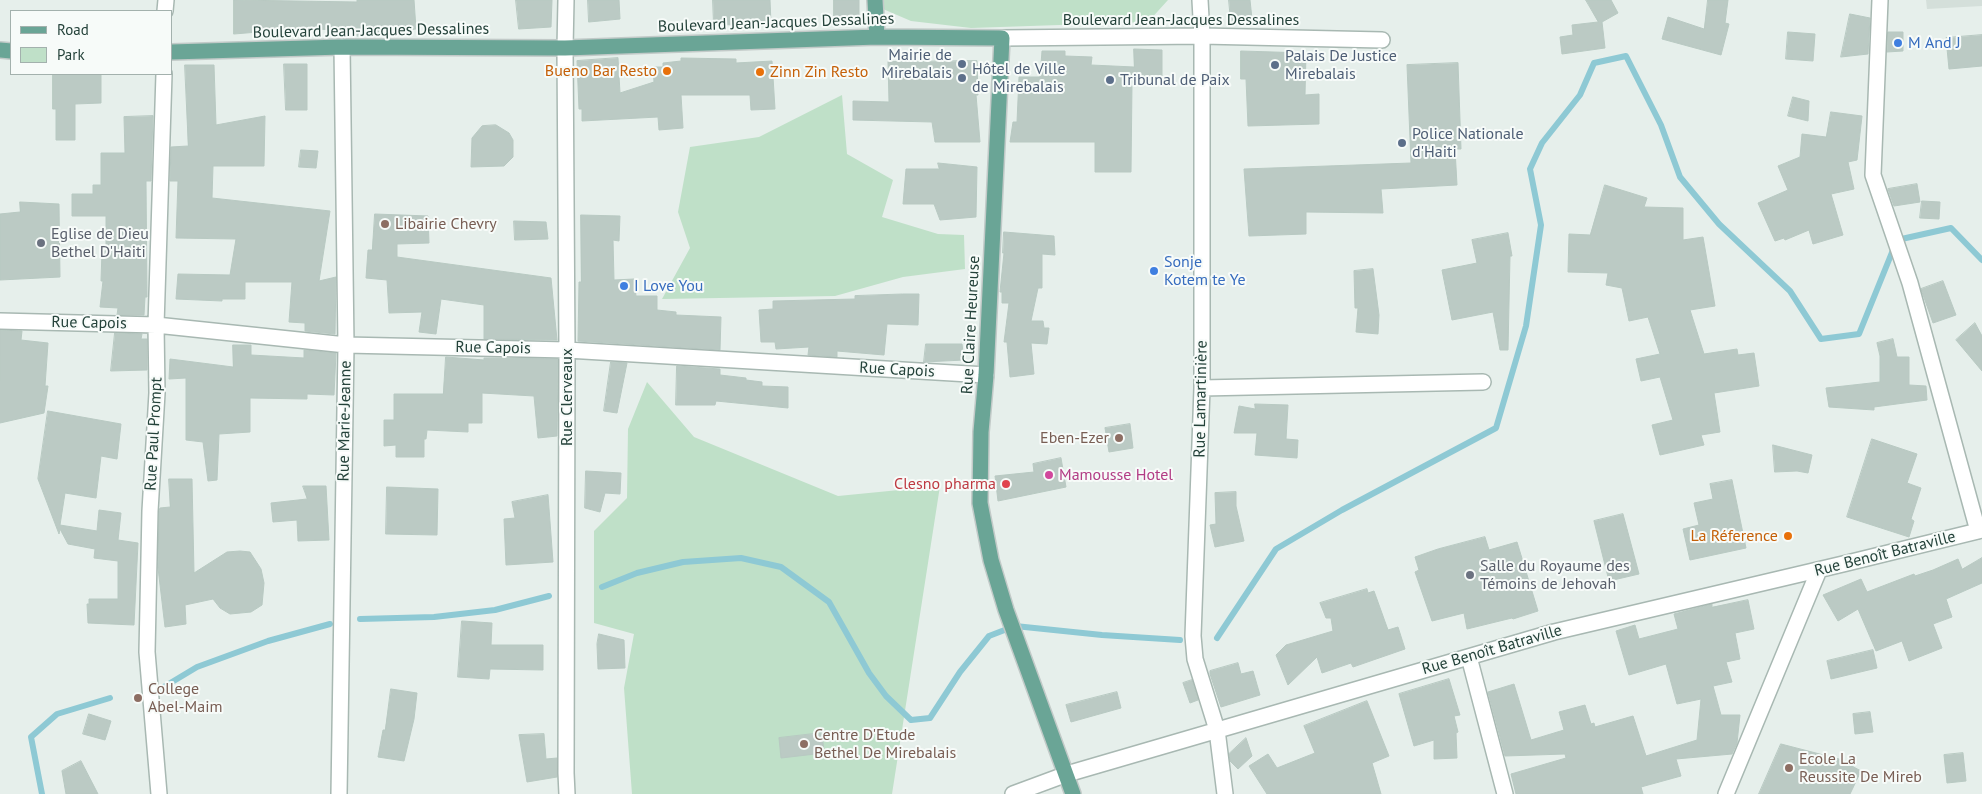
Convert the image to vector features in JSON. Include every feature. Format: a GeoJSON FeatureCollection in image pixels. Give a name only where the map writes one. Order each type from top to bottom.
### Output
{"type":"FeatureCollection","features":[{"type":"Feature","properties":{"kind":"main road"},"geometry":{"type":"LineString","coordinates":[[875,0],[876,37]]}},
{"type":"Feature","properties":{"kind":"main road","name":"Boulevard Jean-Jacques Dessalines"},"geometry":{"type":"LineString","coordinates":[[172,52],[342,47],[565,48],[876,37],[1002,38]]}},
{"type":"Feature","properties":{"kind":"main road","name":"Rue Claire Heureuse"},"geometry":{"type":"LineString","coordinates":[[1002,38],[980,503],[990,560],[1006,610],[1074,794]]}},
{"type":"Feature","properties":{"kind":"street","name":"Rue Clerveaux"},"geometry":{"type":"LineString","coordinates":[[566,0],[567,794]]}},
{"type":"Feature","properties":{"kind":"street","name":"Rue Lamartinière"},"geometry":{"type":"LineString","coordinates":[[1200,0],[1202,36],[1202,388],[1194,649],[1216,730],[1225,794]]}},
{"type":"Feature","properties":{"kind":"street"},"geometry":{"type":"LineString","coordinates":[[1880,0],[1873,166],[1876,186],[1910,283],[1980,530]]}},
{"type":"Feature","properties":{"kind":"street","name":"Boulevard Jean-Jacques Dessalines"},"geometry":{"type":"LineString","coordinates":[[1002,38],[1202,36],[1382,40]]}},
{"type":"Feature","properties":{"kind":"street","name":"Rue Marie-Jeanne"},"geometry":{"type":"LineString","coordinates":[[338,794],[346,345],[342,47]]}},
{"type":"Feature","properties":{"kind":"street","name":"Rue Paul Prompt"},"geometry":{"type":"LineString","coordinates":[[159,794],[147,652],[150,511],[157,393],[156,325],[164,75]]}},
{"type":"Feature","properties":{"kind":"street","name":"Rue Capois"},"geometry":{"type":"LineString","coordinates":[[0,321],[156,325],[346,345],[567,350],[986,375]]}},
{"type":"Feature","properties":{"kind":"street"},"geometry":{"type":"LineString","coordinates":[[1202,388],[1483,382]]}},
{"type":"Feature","properties":{"kind":"street","name":"Rue Benoît Batraville"},"geometry":{"type":"LineString","coordinates":[[1013,794],[1067,774],[1554,632],[1980,530]]}},
{"type":"Feature","properties":{"kind":"street"},"geometry":{"type":"LineString","coordinates":[[1726,794],[1819,570]]}},
{"type":"Feature","properties":{"kind":"street"},"geometry":{"type":"LineString","coordinates":[[1469,657],[1505,794]]}},
{"type":"Feature","properties":{"kind":"shaded area"},"geometry":{"type":"Polygon","coordinates":[[[1926,0],[1982,0],[1982,6],[1927,9],[1926,0]]]}},
{"type":"Feature","properties":{"kind":"green space"},"geometry":{"type":"Polygon","coordinates":[[[883,0],[1168,0],[1148,22],[971,28],[911,21],[883,9],[883,0]]]}},
{"type":"Feature","properties":{"kind":"green space"},"geometry":{"type":"Polygon","coordinates":[[[842,95],[847,154],[893,180],[882,217],[938,234],[964,235],[965,269],[903,277],[835,296],[662,299],[690,248],[678,212],[690,147],[759,137],[842,95]]]}},
{"type":"Feature","properties":{"kind":"green space"},"geometry":{"type":"Polygon","coordinates":[[[647,382],[694,437],[838,496],[940,486],[892,794],[632,794],[624,688],[634,634],[594,623],[594,531],[627,498],[628,429],[647,382]]]}},
{"type":"Feature","properties":{"kind":"building"},"geometry":{"type":"Polygon","coordinates":[[[234,0],[357,2],[357,0],[414,0],[416,29],[357,36],[357,30],[299,29],[299,32],[258,29],[258,32],[234,34],[234,0]]]}},
{"type":"Feature","properties":{"kind":"building"},"geometry":{"type":"Polygon","coordinates":[[[516,0],[552,0],[551,27],[519,29],[516,0]]]}},
{"type":"Feature","properties":{"kind":"building"},"geometry":{"type":"Polygon","coordinates":[[[588,0],[619,0],[620,19],[589,22],[588,0]]]}},
{"type":"Feature","properties":{"kind":"building"},"geometry":{"type":"Polygon","coordinates":[[[713,0],[770,0],[771,24],[714,25],[713,0]]]}},
{"type":"Feature","properties":{"kind":"building"},"geometry":{"type":"Polygon","coordinates":[[[834,0],[859,0],[859,16],[834,16],[834,0]]]}},
{"type":"Feature","properties":{"kind":"building"},"geometry":{"type":"Polygon","coordinates":[[[1229,0],[1250,0],[1252,19],[1231,21],[1229,0]]]}},
{"type":"Feature","properties":{"kind":"building"},"geometry":{"type":"Polygon","coordinates":[[[1586,0],[1611,0],[1618,13],[1602,22],[1605,48],[1562,54],[1560,37],[1573,35],[1572,25],[1598,22],[1586,0]]]}},
{"type":"Feature","properties":{"kind":"building"},"geometry":{"type":"Polygon","coordinates":[[[1708,0],[1728,0],[1725,23],[1729,24],[1721,55],[1662,39],[1668,17],[1704,29],[1708,0]]]}},
{"type":"Feature","properties":{"kind":"building"},"geometry":{"type":"Polygon","coordinates":[[[1850,14],[1870,18],[1868,54],[1841,57],[1850,14]]]}},
{"type":"Feature","properties":{"kind":"building"},"geometry":{"type":"Polygon","coordinates":[[[1788,32],[1815,34],[1813,61],[1786,59],[1788,32]]]}},
{"type":"Feature","properties":{"kind":"building"},"geometry":{"type":"Polygon","coordinates":[[[1888,32],[1903,32],[1903,51],[1887,52],[1888,32]]]}},
{"type":"Feature","properties":{"kind":"building"},"geometry":{"type":"Polygon","coordinates":[[[1982,35],[1982,66],[1949,69],[1946,38],[1982,35]]]}},
{"type":"Feature","properties":{"kind":"building"},"geometry":{"type":"Polygon","coordinates":[[[1134,49],[1162,50],[1162,83],[1132,83],[1131,172],[1095,172],[1095,142],[1010,142],[1013,122],[1017,122],[1019,77],[1040,77],[1042,51],[1065,51],[1065,56],[1092,57],[1091,65],[1134,67],[1134,49]]]}},
{"type":"Feature","properties":{"kind":"building"},"geometry":{"type":"Polygon","coordinates":[[[1241,51],[1306,53],[1305,95],[1319,94],[1319,124],[1248,126],[1246,79],[1241,79],[1241,51]]]}},
{"type":"Feature","properties":{"kind":"building"},"geometry":{"type":"Polygon","coordinates":[[[618,58],[620,93],[654,82],[653,67],[663,67],[663,63],[681,61],[681,58],[736,59],[736,63],[772,61],[775,109],[751,110],[750,95],[681,95],[683,128],[659,130],[658,117],[582,121],[582,109],[579,109],[577,61],[618,58]]]}},
{"type":"Feature","properties":{"kind":"building"},"geometry":{"type":"Polygon","coordinates":[[[977,61],[978,95],[976,95],[980,142],[935,142],[932,122],[853,120],[853,101],[889,102],[888,62],[977,61]]]}},
{"type":"Feature","properties":{"kind":"building"},"geometry":{"type":"Polygon","coordinates":[[[1458,63],[1461,149],[1455,149],[1457,185],[1381,189],[1383,213],[1306,212],[1306,234],[1249,236],[1244,169],[1411,163],[1407,65],[1458,63]]]}},
{"type":"Feature","properties":{"kind":"building"},"geometry":{"type":"Polygon","coordinates":[[[284,64],[307,64],[307,110],[286,110],[284,64]]]}},
{"type":"Feature","properties":{"kind":"building"},"geometry":{"type":"Polygon","coordinates":[[[185,65],[214,65],[216,125],[265,116],[264,166],[213,166],[212,198],[330,211],[319,281],[336,277],[335,334],[305,331],[305,323],[289,322],[292,282],[245,282],[245,299],[222,299],[222,301],[176,299],[178,274],[230,275],[236,239],[176,238],[178,181],[170,181],[171,147],[188,146],[185,65]]]}},
{"type":"Feature","properties":{"kind":"building"},"geometry":{"type":"Polygon","coordinates":[[[53,75],[101,75],[101,103],[75,104],[75,140],[56,140],[56,109],[53,109],[53,75]]]}},
{"type":"Feature","properties":{"kind":"building"},"geometry":{"type":"Polygon","coordinates":[[[1793,97],[1809,101],[1808,121],[1788,116],[1793,97]]]}},
{"type":"Feature","properties":{"kind":"building"},"geometry":{"type":"Polygon","coordinates":[[[1831,112],[1862,116],[1857,160],[1848,162],[1854,189],[1831,194],[1843,235],[1813,244],[1809,230],[1785,240],[1784,238],[1775,241],[1758,203],[1788,190],[1778,166],[1800,157],[1802,134],[1826,137],[1831,112]]]}},
{"type":"Feature","properties":{"kind":"building"},"geometry":{"type":"Polygon","coordinates":[[[153,116],[151,181],[146,181],[147,297],[145,297],[144,315],[117,315],[118,308],[100,307],[103,281],[101,281],[102,251],[106,251],[106,216],[72,216],[72,194],[93,194],[93,185],[101,185],[101,153],[125,153],[124,117],[153,116]]]}},
{"type":"Feature","properties":{"kind":"building"},"geometry":{"type":"Polygon","coordinates":[[[496,125],[509,133],[513,140],[513,157],[504,166],[471,167],[472,138],[482,126],[496,125]]]}},
{"type":"Feature","properties":{"kind":"building"},"geometry":{"type":"Polygon","coordinates":[[[301,150],[318,151],[316,168],[299,167],[301,150]]]}},
{"type":"Feature","properties":{"kind":"building"},"geometry":{"type":"Polygon","coordinates":[[[938,163],[977,167],[976,217],[940,220],[934,204],[903,204],[906,169],[939,169],[938,163]]]}},
{"type":"Feature","properties":{"kind":"building"},"geometry":{"type":"Polygon","coordinates":[[[1917,184],[1920,202],[1894,206],[1888,189],[1917,184]]]}},
{"type":"Feature","properties":{"kind":"building"},"geometry":{"type":"Polygon","coordinates":[[[1605,185],[1647,198],[1644,207],[1683,208],[1683,240],[1703,237],[1715,306],[1690,310],[1704,354],[1737,349],[1738,355],[1754,353],[1759,386],[1714,393],[1720,432],[1701,435],[1704,445],[1660,455],[1652,425],[1673,420],[1660,377],[1641,381],[1636,359],[1660,354],[1648,317],[1629,321],[1622,288],[1606,285],[1608,273],[1568,272],[1569,234],[1590,235],[1605,185]]]}},
{"type":"Feature","properties":{"kind":"building"},"geometry":{"type":"Polygon","coordinates":[[[1922,201],[1940,202],[1939,219],[1920,218],[1922,201]]]}},
{"type":"Feature","properties":{"kind":"building"},"geometry":{"type":"Polygon","coordinates":[[[20,202],[59,204],[60,277],[0,280],[0,214],[20,212],[20,202]]]}},
{"type":"Feature","properties":{"kind":"building"},"geometry":{"type":"Polygon","coordinates":[[[375,214],[428,216],[429,243],[397,244],[397,257],[551,278],[557,340],[484,339],[484,305],[441,299],[436,334],[419,332],[422,312],[389,313],[387,280],[366,278],[368,250],[372,250],[375,214]]]}},
{"type":"Feature","properties":{"kind":"building"},"geometry":{"type":"Polygon","coordinates":[[[581,215],[620,216],[619,241],[613,240],[614,280],[634,279],[636,296],[657,296],[657,310],[676,312],[676,315],[721,317],[720,350],[578,341],[579,282],[581,282],[581,215]]]}},
{"type":"Feature","properties":{"kind":"building"},"geometry":{"type":"Polygon","coordinates":[[[514,221],[546,222],[548,239],[515,240],[514,221]]]}},
{"type":"Feature","properties":{"kind":"building"},"geometry":{"type":"Polygon","coordinates":[[[1004,232],[1054,236],[1055,255],[1042,254],[1042,288],[1038,288],[1031,321],[1043,321],[1044,328],[1049,328],[1047,344],[1031,343],[1034,374],[1010,377],[1007,342],[1004,342],[1009,303],[1002,303],[1002,292],[1000,292],[1004,232]]]}},
{"type":"Feature","properties":{"kind":"building"},"geometry":{"type":"Polygon","coordinates":[[[1508,233],[1512,256],[1510,256],[1508,350],[1500,350],[1493,312],[1452,320],[1442,270],[1477,263],[1472,240],[1508,233]]]}},
{"type":"Feature","properties":{"kind":"building"},"geometry":{"type":"Polygon","coordinates":[[[1373,269],[1379,315],[1378,334],[1356,332],[1358,308],[1355,308],[1354,271],[1373,269]]]}},
{"type":"Feature","properties":{"kind":"building"},"geometry":{"type":"Polygon","coordinates":[[[1943,281],[1956,315],[1933,323],[1921,289],[1943,281]]]}},
{"type":"Feature","properties":{"kind":"building"},"geometry":{"type":"Polygon","coordinates":[[[919,294],[918,325],[887,324],[884,355],[837,351],[837,357],[808,355],[809,347],[776,349],[775,342],[761,342],[759,310],[773,309],[773,301],[855,299],[855,296],[919,294]]]}},
{"type":"Feature","properties":{"kind":"building"},"geometry":{"type":"Polygon","coordinates":[[[1975,323],[1982,336],[1982,371],[1956,340],[1975,323]]]}},
{"type":"Feature","properties":{"kind":"building"},"geometry":{"type":"Polygon","coordinates":[[[0,330],[22,331],[21,340],[48,343],[45,386],[48,386],[44,413],[0,423],[0,330]]]}},
{"type":"Feature","properties":{"kind":"building"},"geometry":{"type":"Polygon","coordinates":[[[115,333],[142,334],[141,339],[147,339],[147,370],[111,371],[115,333]]]}},
{"type":"Feature","properties":{"kind":"building"},"geometry":{"type":"Polygon","coordinates":[[[1893,339],[1897,357],[1909,357],[1909,385],[1926,386],[1927,400],[1874,407],[1874,410],[1829,407],[1826,388],[1880,382],[1880,356],[1877,343],[1893,339]]]}},
{"type":"Feature","properties":{"kind":"building"},"geometry":{"type":"Polygon","coordinates":[[[926,344],[962,344],[964,360],[924,362],[926,344]]]}},
{"type":"Feature","properties":{"kind":"building"},"geometry":{"type":"Polygon","coordinates":[[[233,345],[251,345],[251,355],[304,358],[304,350],[336,353],[334,395],[307,394],[307,399],[250,398],[250,432],[219,434],[217,480],[208,481],[203,442],[186,440],[186,378],[169,379],[170,359],[233,367],[233,345]]]}},
{"type":"Feature","properties":{"kind":"building"},"geometry":{"type":"Polygon","coordinates":[[[446,357],[484,360],[484,358],[558,359],[557,436],[538,438],[534,396],[482,393],[482,423],[468,423],[468,432],[427,430],[426,439],[424,439],[424,457],[396,457],[396,445],[384,446],[384,420],[394,420],[394,394],[443,394],[446,357]]]}},
{"type":"Feature","properties":{"kind":"building"},"geometry":{"type":"Polygon","coordinates":[[[611,362],[627,363],[617,413],[604,411],[611,362]]]}},
{"type":"Feature","properties":{"kind":"building"},"geometry":{"type":"Polygon","coordinates":[[[677,366],[720,369],[720,375],[762,382],[762,386],[788,387],[788,408],[716,401],[715,405],[676,405],[677,366]]]}},
{"type":"Feature","properties":{"kind":"building"},"geometry":{"type":"Polygon","coordinates":[[[1255,404],[1288,405],[1286,439],[1298,440],[1297,458],[1255,455],[1257,433],[1234,433],[1239,406],[1255,409],[1255,404]]]}},
{"type":"Feature","properties":{"kind":"building"},"geometry":{"type":"Polygon","coordinates":[[[48,411],[121,424],[117,459],[101,456],[96,498],[65,493],[60,525],[97,531],[99,510],[121,513],[118,540],[138,543],[134,625],[88,623],[87,604],[89,604],[89,599],[118,599],[118,561],[94,558],[95,549],[68,544],[60,529],[59,534],[38,479],[48,411]]]}},
{"type":"Feature","properties":{"kind":"building"},"geometry":{"type":"Polygon","coordinates":[[[1130,424],[1133,448],[1109,452],[1105,428],[1130,424]]]}},
{"type":"Feature","properties":{"kind":"building"},"geometry":{"type":"Polygon","coordinates":[[[1872,439],[1917,454],[1907,483],[1921,488],[1911,519],[1914,521],[1909,537],[1847,517],[1872,439]]]}},
{"type":"Feature","properties":{"kind":"building"},"geometry":{"type":"Polygon","coordinates":[[[1773,445],[1812,455],[1808,473],[1797,471],[1775,472],[1773,445]]]}},
{"type":"Feature","properties":{"kind":"building"},"geometry":{"type":"Polygon","coordinates":[[[1061,458],[1066,487],[998,501],[995,476],[1034,472],[1033,464],[1061,458]]]}},
{"type":"Feature","properties":{"kind":"building"},"geometry":{"type":"Polygon","coordinates":[[[586,471],[621,473],[620,494],[605,493],[600,512],[585,508],[586,471]]]}},
{"type":"Feature","properties":{"kind":"building"},"geometry":{"type":"Polygon","coordinates":[[[169,479],[192,479],[194,573],[227,552],[250,552],[261,569],[264,583],[262,605],[251,612],[230,614],[220,608],[213,599],[185,605],[186,624],[165,627],[158,568],[159,511],[160,508],[170,507],[169,479]]]}},
{"type":"Feature","properties":{"kind":"building"},"geometry":{"type":"Polygon","coordinates":[[[1732,480],[1746,548],[1690,560],[1683,529],[1699,525],[1694,503],[1713,499],[1710,484],[1732,480]]]}},
{"type":"Feature","properties":{"kind":"building"},"geometry":{"type":"Polygon","coordinates":[[[303,486],[326,486],[329,540],[298,541],[297,520],[273,522],[271,503],[307,499],[303,486]]]}},
{"type":"Feature","properties":{"kind":"building"},"geometry":{"type":"Polygon","coordinates":[[[387,487],[438,489],[437,535],[386,534],[387,487]]]}},
{"type":"Feature","properties":{"kind":"building"},"geometry":{"type":"Polygon","coordinates":[[[1236,492],[1236,506],[1244,541],[1215,547],[1210,525],[1216,524],[1215,493],[1236,492]]]}},
{"type":"Feature","properties":{"kind":"building"},"geometry":{"type":"Polygon","coordinates":[[[548,495],[553,562],[506,565],[504,519],[515,518],[512,502],[548,495]]]}},
{"type":"Feature","properties":{"kind":"building"},"geometry":{"type":"Polygon","coordinates":[[[1623,514],[1639,574],[1609,581],[1594,521],[1623,514]]]}},
{"type":"Feature","properties":{"kind":"building"},"geometry":{"type":"Polygon","coordinates":[[[1485,537],[1489,550],[1517,542],[1538,611],[1513,619],[1467,629],[1464,613],[1432,621],[1415,572],[1419,570],[1415,557],[1485,537]]]}},
{"type":"Feature","properties":{"kind":"building"},"geometry":{"type":"Polygon","coordinates":[[[1982,558],[1982,583],[1946,599],[1952,617],[1933,624],[1942,648],[1909,661],[1902,641],[1876,651],[1858,609],[1838,621],[1823,595],[1861,579],[1867,592],[1914,574],[1915,576],[1933,570],[1958,559],[1962,569],[1982,558]]]}},
{"type":"Feature","properties":{"kind":"building"},"geometry":{"type":"Polygon","coordinates":[[[1367,589],[1368,593],[1374,591],[1388,630],[1398,627],[1405,649],[1353,667],[1351,663],[1322,673],[1317,657],[1288,685],[1276,655],[1286,645],[1333,631],[1331,618],[1326,618],[1320,603],[1367,589]]]}},
{"type":"Feature","properties":{"kind":"building"},"geometry":{"type":"Polygon","coordinates":[[[1748,600],[1754,629],[1735,633],[1740,659],[1726,662],[1732,682],[1713,686],[1721,715],[1740,715],[1737,743],[1732,754],[1676,759],[1681,776],[1641,787],[1643,794],[1516,794],[1511,774],[1566,758],[1565,754],[1505,756],[1488,692],[1514,684],[1531,740],[1564,730],[1559,712],[1585,705],[1591,724],[1594,723],[1595,727],[1633,716],[1646,756],[1697,740],[1701,699],[1677,704],[1666,664],[1629,675],[1616,631],[1635,625],[1639,639],[1678,629],[1674,614],[1712,604],[1712,607],[1748,600]]]}},
{"type":"Feature","properties":{"kind":"building"},"geometry":{"type":"Polygon","coordinates":[[[462,621],[492,623],[491,645],[543,645],[543,670],[490,669],[489,679],[458,677],[462,621]]]}},
{"type":"Feature","properties":{"kind":"building"},"geometry":{"type":"Polygon","coordinates":[[[599,634],[624,640],[625,668],[598,669],[597,644],[599,634]]]}},
{"type":"Feature","properties":{"kind":"building"},"geometry":{"type":"Polygon","coordinates":[[[1873,650],[1877,668],[1831,679],[1827,661],[1873,650]]]}},
{"type":"Feature","properties":{"kind":"building"},"geometry":{"type":"Polygon","coordinates":[[[1238,663],[1241,674],[1253,671],[1260,695],[1221,707],[1210,671],[1238,663]]]}},
{"type":"Feature","properties":{"kind":"building"},"geometry":{"type":"Polygon","coordinates":[[[1449,679],[1460,715],[1454,716],[1458,732],[1456,733],[1457,758],[1434,759],[1434,740],[1414,746],[1399,694],[1449,679]]]}},
{"type":"Feature","properties":{"kind":"building"},"geometry":{"type":"Polygon","coordinates":[[[1192,680],[1198,700],[1190,703],[1183,683],[1192,680]]]}},
{"type":"Feature","properties":{"kind":"building"},"geometry":{"type":"Polygon","coordinates":[[[391,689],[417,693],[414,719],[404,761],[378,757],[383,730],[385,730],[391,689]]]}},
{"type":"Feature","properties":{"kind":"building"},"geometry":{"type":"Polygon","coordinates":[[[1117,692],[1121,708],[1071,722],[1066,705],[1117,692]]]}},
{"type":"Feature","properties":{"kind":"building"},"geometry":{"type":"Polygon","coordinates":[[[1367,701],[1389,756],[1372,763],[1381,794],[1267,794],[1249,766],[1268,754],[1277,768],[1315,753],[1304,726],[1367,701]]]}},
{"type":"Feature","properties":{"kind":"building"},"geometry":{"type":"Polygon","coordinates":[[[1870,712],[1873,732],[1855,734],[1853,714],[1870,712]]]}},
{"type":"Feature","properties":{"kind":"building"},"geometry":{"type":"Polygon","coordinates":[[[89,714],[111,721],[105,740],[83,734],[89,714]]]}},
{"type":"Feature","properties":{"kind":"building"},"geometry":{"type":"Polygon","coordinates":[[[822,733],[824,753],[781,758],[779,738],[822,733]]]}},
{"type":"Feature","properties":{"kind":"building"},"geometry":{"type":"Polygon","coordinates":[[[544,734],[546,759],[557,758],[557,777],[527,782],[519,735],[544,734]]]}},
{"type":"Feature","properties":{"kind":"building"},"geometry":{"type":"Polygon","coordinates":[[[1246,738],[1252,756],[1238,769],[1230,761],[1229,754],[1246,738]]]}},
{"type":"Feature","properties":{"kind":"building"},"geometry":{"type":"Polygon","coordinates":[[[1781,744],[1839,759],[1861,771],[1850,794],[1759,794],[1781,744]]]}},
{"type":"Feature","properties":{"kind":"building"},"geometry":{"type":"Polygon","coordinates":[[[1963,753],[1966,781],[1947,783],[1944,755],[1963,753]]]}},
{"type":"Feature","properties":{"kind":"building"},"geometry":{"type":"Polygon","coordinates":[[[81,761],[98,794],[66,794],[62,771],[81,761]]]}},
{"type":"Feature","properties":{"kind":"waterway"},"geometry":{"type":"LineString","coordinates":[[1217,638],[1276,549],[1342,510],[1496,428],[1526,326],[1541,225],[1530,169],[1542,143],[1580,95],[1594,63],[1626,56],[1661,125],[1680,177],[1719,224],[1790,291],[1821,339],[1859,334],[1897,240],[1951,228],[1982,260]]}},
{"type":"Feature","properties":{"kind":"waterway"},"geometry":{"type":"LineString","coordinates":[[602,587],[637,573],[683,562],[741,558],[781,567],[829,602],[869,673],[886,696],[911,720],[930,718],[960,672],[989,636],[1015,626],[1102,635],[1180,640]]}},
{"type":"Feature","properties":{"kind":"waterway"},"geometry":{"type":"LineString","coordinates":[[360,619],[434,617],[495,610],[549,596]]}},
{"type":"Feature","properties":{"kind":"waterway"},"geometry":{"type":"LineString","coordinates":[[162,688],[197,667],[268,641],[330,624]]}},
{"type":"Feature","properties":{"kind":"waterway"},"geometry":{"type":"LineString","coordinates":[[42,794],[31,737],[57,714],[110,698]]}},
{"type":"Feature","properties":{"kind":"place","name":"M And J"},"geometry":{"type":"Point","coordinates":[1898,43]}},
{"type":"Feature","properties":{"kind":"place","name":"Mairie de Mirebalais"},"geometry":{"type":"Point","coordinates":[962,64]}},
{"type":"Feature","properties":{"kind":"place","name":"Palais De Justice Mirebalais"},"geometry":{"type":"Point","coordinates":[1275,65]}},
{"type":"Feature","properties":{"kind":"place","name":"Bueno Bar Resto"},"geometry":{"type":"Point","coordinates":[667,71]}},
{"type":"Feature","properties":{"kind":"place","name":"Zinn Zin Resto"},"geometry":{"type":"Point","coordinates":[760,72]}},
{"type":"Feature","properties":{"kind":"place","name":"Hôtel de Ville de Mirebalais"},"geometry":{"type":"Point","coordinates":[962,78]}},
{"type":"Feature","properties":{"kind":"place","name":"Tribunal de Paix"},"geometry":{"type":"Point","coordinates":[1110,80]}},
{"type":"Feature","properties":{"kind":"place","name":"Police Nationale d'Haiti"},"geometry":{"type":"Point","coordinates":[1402,143]}},
{"type":"Feature","properties":{"kind":"place","name":"Libairie Chevry"},"geometry":{"type":"Point","coordinates":[385,224]}},
{"type":"Feature","properties":{"kind":"place","name":"Eglise de Dieu Bethel D'Haiti"},"geometry":{"type":"Point","coordinates":[41,243]}},
{"type":"Feature","properties":{"kind":"place","name":"Sonje Kotem te Ye"},"geometry":{"type":"Point","coordinates":[1154,271]}},
{"type":"Feature","properties":{"kind":"place","name":"I Love You"},"geometry":{"type":"Point","coordinates":[624,286]}},
{"type":"Feature","properties":{"kind":"place","name":"Eben-Ezer"},"geometry":{"type":"Point","coordinates":[1119,438]}},
{"type":"Feature","properties":{"kind":"place","name":"Mamousse Hotel"},"geometry":{"type":"Point","coordinates":[1049,475]}},
{"type":"Feature","properties":{"kind":"place","name":"Clesno pharma"},"geometry":{"type":"Point","coordinates":[1006,484]}},
{"type":"Feature","properties":{"kind":"place","name":"La Réference"},"geometry":{"type":"Point","coordinates":[1788,536]}},
{"type":"Feature","properties":{"kind":"place","name":"Salle du Royaume des Témoins de Jehovah"},"geometry":{"type":"Point","coordinates":[1470,575]}},
{"type":"Feature","properties":{"kind":"place","name":"College Abel-Maim"},"geometry":{"type":"Point","coordinates":[138,698]}},
{"type":"Feature","properties":{"kind":"place","name":"Centre D'Etude Bethel De Mirebalais"},"geometry":{"type":"Point","coordinates":[804,744]}},
{"type":"Feature","properties":{"kind":"place","name":"Ecole La Reussite De Mireb"},"geometry":{"type":"Point","coordinates":[1789,768]}}]}
